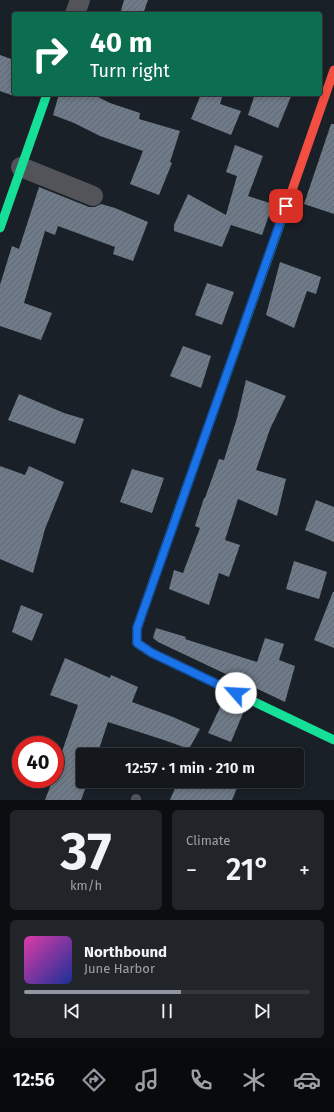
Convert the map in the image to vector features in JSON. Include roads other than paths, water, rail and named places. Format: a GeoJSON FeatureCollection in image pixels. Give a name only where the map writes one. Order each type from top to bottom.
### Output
{"type":"FeatureCollection","features":[{"type":"Feature","properties":{"kind":"street"},"geometry":{"type":"LineString","coordinates":[[76,12],[80,0]]}},
{"type":"Feature","properties":{"kind":"street"},"geometry":{"type":"LineString","coordinates":[[334,70],[137,628],[137,643],[152,653],[334,740]]}},
{"type":"Feature","properties":{"kind":"street"},"geometry":{"type":"LineString","coordinates":[[0,228],[46,96]]}},
{"type":"Feature","properties":{"kind":"street"},"geometry":{"type":"LineString","coordinates":[[21,167],[93,196]]}}]}
